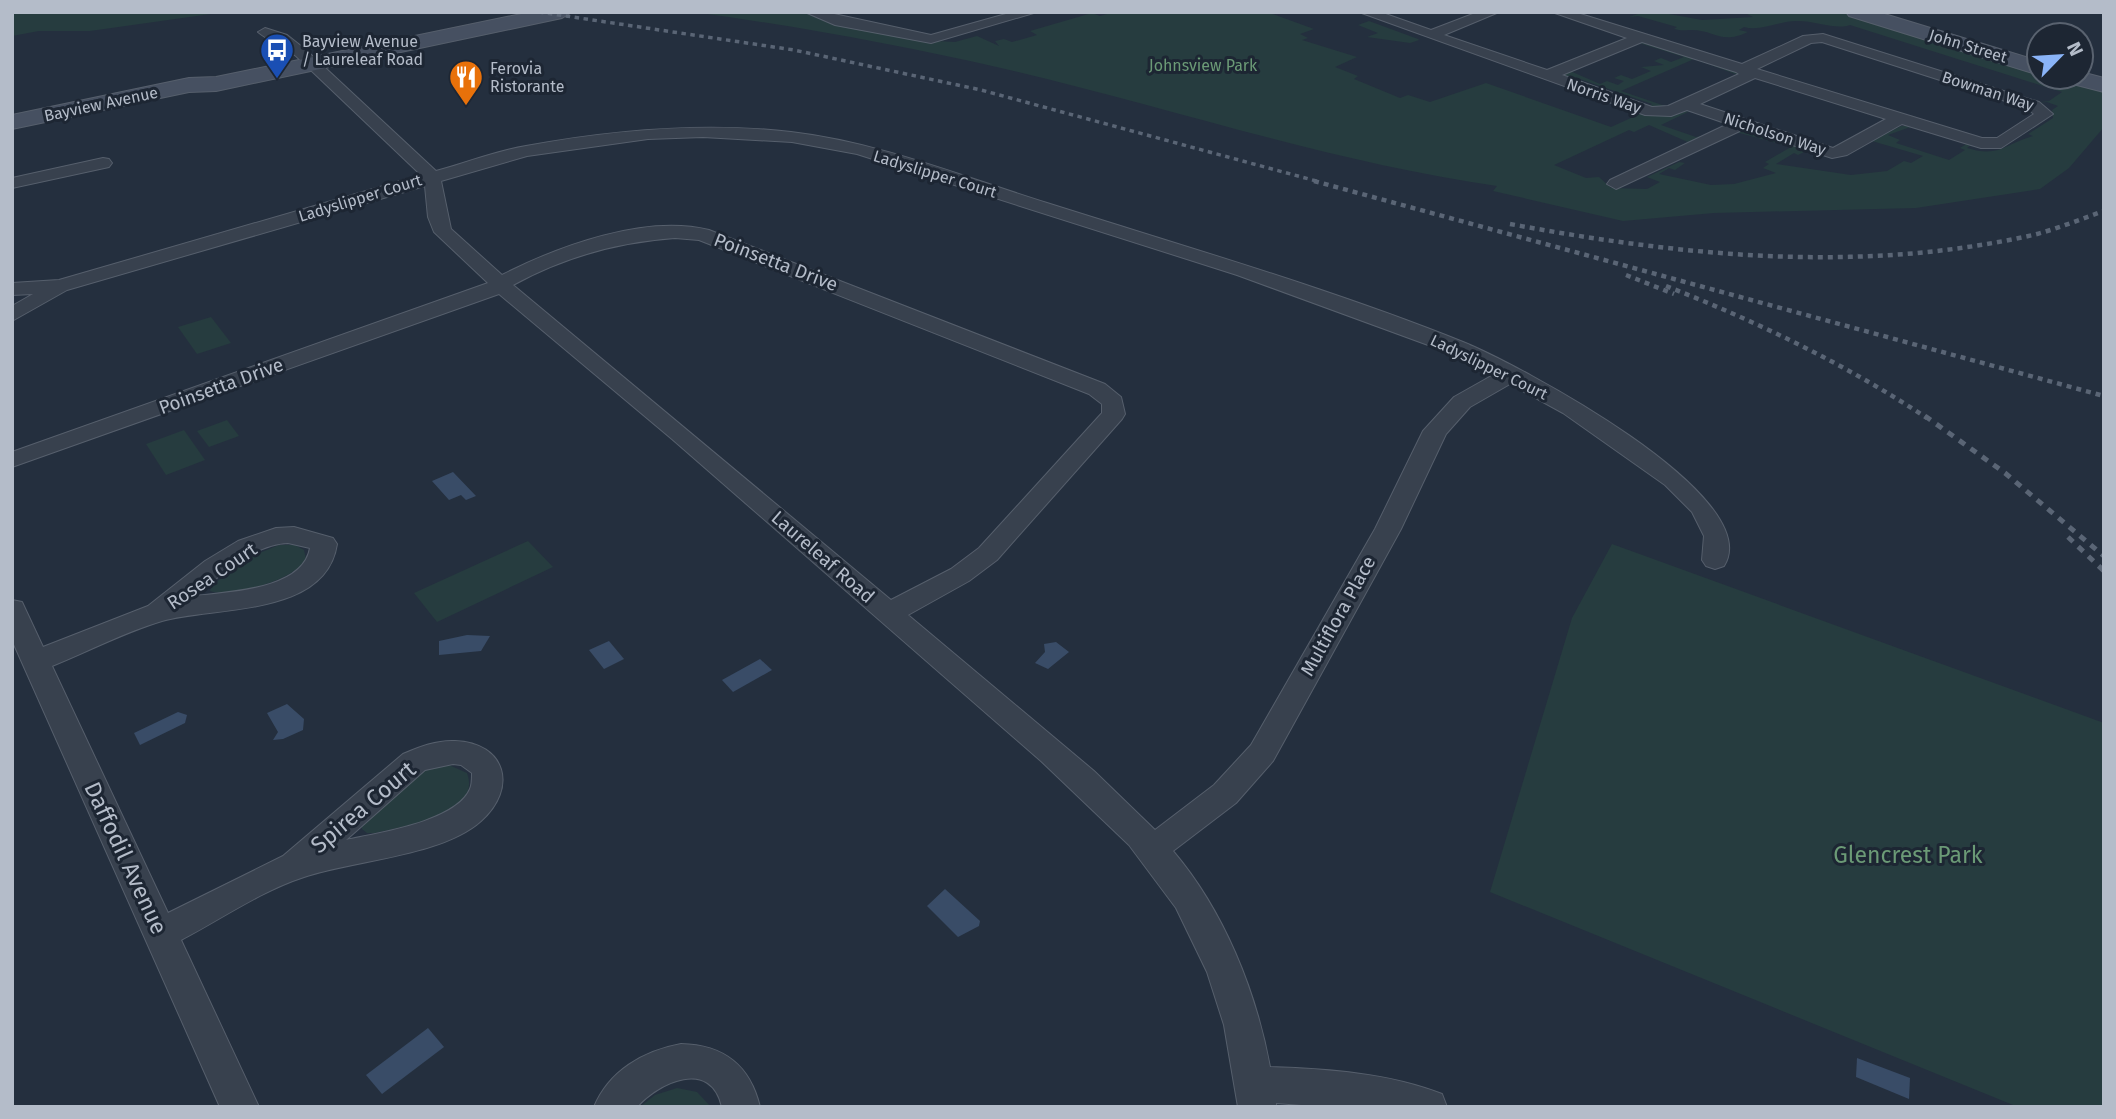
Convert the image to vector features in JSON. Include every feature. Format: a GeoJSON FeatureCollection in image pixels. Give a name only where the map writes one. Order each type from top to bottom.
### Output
{"type":"FeatureCollection","features":[{"type":"Feature","properties":{"kind":"main road","name":"Bayview Avenue"},"geometry":{"type":"LineString","coordinates":[[12,122],[189,85],[216,84],[534,12]]}},
{"type":"Feature","properties":{"kind":"main road","name":"Bayview Avenue"},"geometry":{"type":"LineString","coordinates":[[308,62],[562,12]]}},
{"type":"Feature","properties":{"kind":"main road","name":"John Street"},"geometry":{"type":"LineString","coordinates":[[1856,12],[2025,64]]}},
{"type":"Feature","properties":{"kind":"main road","name":"John Street"},"geometry":{"type":"LineString","coordinates":[[1879,12],[2025,56]]}},
{"type":"Feature","properties":{"kind":"street"},"geometry":{"type":"LineString","coordinates":[[813,12],[835,21],[929,39],[1030,12]]}},
{"type":"Feature","properties":{"kind":"street"},"geometry":{"type":"LineString","coordinates":[[1366,12],[1547,76]]}},
{"type":"Feature","properties":{"kind":"street"},"geometry":{"type":"LineString","coordinates":[[1430,34],[1492,12]]}},
{"type":"Feature","properties":{"kind":"street","name":"Bowman Way"},"geometry":{"type":"LineString","coordinates":[[1559,12],[1640,38],[1900,118],[1993,145],[2001,143],[2045,113],[2033,105],[1823,38],[1810,38],[1748,71]]}},
{"type":"Feature","properties":{"kind":"street"},"geometry":{"type":"LineString","coordinates":[[1589,22],[1615,12]]}},
{"type":"Feature","properties":{"kind":"street"},"geometry":{"type":"LineString","coordinates":[[265,32],[282,38],[365,111],[432,177]]}},
{"type":"Feature","properties":{"kind":"street","name":"Norris Way"},"geometry":{"type":"LineString","coordinates":[[1547,76],[1640,38]]}},
{"type":"Feature","properties":{"kind":"street","name":"Norris Way"},"geometry":{"type":"LineString","coordinates":[[1547,76],[1651,112],[1666,112],[1748,71]]}},
{"type":"Feature","properties":{"kind":"street","name":"Nicholson Way"},"geometry":{"type":"LineString","coordinates":[[1685,104],[1835,153],[1900,118]]}},
{"type":"Feature","properties":{"kind":"street"},"geometry":{"type":"LineString","coordinates":[[1616,184],[1674,156],[1693,161],[1708,158],[1693,147],[1741,124]]}},
{"type":"Feature","properties":{"kind":"street","name":"Ladyslipper Court"},"geometry":{"type":"LineString","coordinates":[[12,289],[60,286],[525,151],[648,134],[733,132],[826,143],[860,150],[1244,271],[1458,348],[1602,427],[1674,480],[1702,508],[1717,536],[1715,560]]}},
{"type":"Feature","properties":{"kind":"street"},"geometry":{"type":"LineString","coordinates":[[12,183],[103,163]]}},
{"type":"Feature","properties":{"kind":"street","name":"Laureleaf Road"},"geometry":{"type":"LineString","coordinates":[[432,177],[439,227],[500,284],[889,614],[1112,807],[1152,848],[1187,896],[1220,961],[1237,1002],[1256,1095]]}},
{"type":"Feature","properties":{"kind":"street","name":"Poinsetta Drive"},"geometry":{"type":"LineString","coordinates":[[12,460],[487,292],[516,274],[602,243],[668,232],[702,234],[1108,396],[1114,414],[988,554],[960,575],[889,614]]}},
{"type":"Feature","properties":{"kind":"street","name":"Ladyslipper Court"},"geometry":{"type":"LineString","coordinates":[[12,315],[60,286]]}},
{"type":"Feature","properties":{"kind":"street","name":"Multiflora Place"},"geometry":{"type":"LineString","coordinates":[[1152,848],[1188,825],[1244,777],[1262,753],[1388,528],[1435,431],[1462,402],[1510,375]]}},
{"type":"Feature","properties":{"kind":"street","name":"Rosea Court"},"geometry":{"type":"LineString","coordinates":[[36,661],[158,612],[212,605],[287,587],[306,577],[320,563],[324,544],[304,536],[276,536],[227,561],[158,612]]}},
{"type":"Feature","properties":{"kind":"street","name":"Daffodil Avenue"},"geometry":{"type":"LineString","coordinates":[[12,609],[240,1107]]}},
{"type":"Feature","properties":{"kind":"street","name":"Spirea Court"},"geometry":{"type":"LineString","coordinates":[[160,934],[295,865],[432,832],[461,819],[481,806],[489,789],[488,771],[475,758],[453,752],[435,753],[414,762],[295,865]]}},
{"type":"Feature","properties":{"kind":"street"},"geometry":{"type":"LineString","coordinates":[[613,1107],[623,1093],[652,1070],[674,1061],[699,1062],[718,1067],[733,1083],[741,1107]]}},
{"type":"Feature","properties":{"kind":"street"},"geometry":{"type":"LineString","coordinates":[[1256,1095],[1332,1087],[1377,1093],[1428,1107]]}},
{"type":"Feature","properties":{"kind":"green space"},"geometry":{"type":"Polygon","coordinates":[[[12,12],[225,12],[90,31],[39,31],[12,36],[12,12]]]}},
{"type":"Feature","properties":{"kind":"green space","name":"Johnsview Park"},"geometry":{"type":"Polygon","coordinates":[[[693,12],[804,12],[833,23],[936,41],[955,42],[977,36],[999,46],[995,41],[1004,39],[1012,42],[1037,35],[1030,31],[1092,13],[1100,16],[1114,12],[1267,12],[1314,29],[1300,34],[1308,38],[1302,40],[1357,57],[1335,67],[1358,76],[1354,79],[1400,98],[1408,95],[1430,102],[1486,83],[1611,127],[1642,113],[1661,116],[1690,111],[1661,125],[1696,137],[1705,135],[1690,143],[1649,125],[1634,132],[1629,130],[1554,165],[1586,178],[1599,177],[1611,188],[1647,189],[1660,182],[1647,177],[1679,162],[1685,163],[1675,170],[1669,168],[1659,174],[1711,185],[1734,184],[1776,173],[1763,168],[1769,164],[1765,162],[1791,147],[1736,132],[1739,131],[1757,133],[1808,150],[1798,155],[1794,153],[1776,164],[1851,175],[1887,171],[1904,161],[1911,163],[1923,156],[1872,141],[1901,126],[1913,126],[1888,135],[1900,140],[1896,143],[1949,160],[1965,150],[1960,148],[1968,143],[1972,144],[1967,148],[1995,151],[2033,136],[2028,134],[2053,118],[2052,110],[2058,106],[2047,102],[2035,103],[2049,101],[2062,92],[2059,91],[2095,91],[2095,87],[2104,90],[2104,127],[2069,168],[2040,189],[1916,208],[1714,213],[1623,221],[1493,191],[1497,186],[1372,163],[1001,68],[770,23],[693,12]]]}},
{"type":"Feature","properties":{"kind":"green space"},"geometry":{"type":"Polygon","coordinates":[[[1634,12],[1658,12],[1702,20],[1753,17],[1745,13],[1747,12],[1842,12],[2025,67],[2025,80],[1850,25],[1792,21],[1757,28],[1744,27],[1739,30],[1748,32],[1724,37],[1674,29],[1677,27],[1638,16],[1629,17],[1638,14],[1634,12]]]}},
{"type":"Feature","properties":{"kind":"green space"},"geometry":{"type":"Polygon","coordinates":[[[1369,21],[1419,40],[1410,43],[1367,37],[1378,33],[1358,25],[1369,21]]]}},
{"type":"Feature","properties":{"kind":"green space"},"geometry":{"type":"Polygon","coordinates":[[[1639,43],[1651,44],[1734,70],[1738,75],[1694,59],[1621,91],[1668,107],[1646,108],[1652,104],[1574,77],[1566,80],[1562,77],[1570,71],[1600,84],[1607,81],[1618,85],[1624,81],[1614,78],[1621,75],[1632,79],[1651,71],[1641,67],[1664,65],[1654,61],[1661,58],[1671,62],[1684,57],[1639,43]]]}},
{"type":"Feature","properties":{"kind":"green space"},"geometry":{"type":"Polygon","coordinates":[[[211,317],[231,343],[197,354],[178,327],[211,317]]]}},
{"type":"Feature","properties":{"kind":"green space"},"geometry":{"type":"Polygon","coordinates":[[[227,420],[239,436],[209,447],[197,431],[227,420]]]}},
{"type":"Feature","properties":{"kind":"green space"},"geometry":{"type":"Polygon","coordinates":[[[184,430],[205,460],[166,475],[146,444],[184,430]]]}},
{"type":"Feature","properties":{"kind":"green space"},"geometry":{"type":"Polygon","coordinates":[[[528,541],[553,567],[437,622],[414,593],[528,541]]]}},
{"type":"Feature","properties":{"kind":"green space","name":"Glencrest Park"},"geometry":{"type":"Polygon","coordinates":[[[1612,544],[2104,723],[2104,1107],[2018,1107],[1490,892],[1572,618],[1612,544]]]}},
{"type":"Feature","properties":{"kind":"green space"},"geometry":{"type":"Polygon","coordinates":[[[279,545],[295,545],[304,550],[306,559],[300,567],[262,586],[232,592],[210,591],[212,585],[252,556],[279,545]]]}},
{"type":"Feature","properties":{"kind":"green space"},"geometry":{"type":"Polygon","coordinates":[[[449,765],[467,773],[469,788],[463,800],[452,809],[420,822],[375,833],[367,833],[362,829],[362,824],[420,771],[449,765]]]}},
{"type":"Feature","properties":{"kind":"green space"},"geometry":{"type":"Polygon","coordinates":[[[677,1088],[697,1092],[711,1107],[640,1107],[655,1095],[677,1088]]]}},
{"type":"Feature","properties":{"kind":"water"},"geometry":{"type":"Polygon","coordinates":[[[453,472],[476,496],[466,500],[461,495],[449,500],[432,481],[453,472]]]}},
{"type":"Feature","properties":{"kind":"water"},"geometry":{"type":"Polygon","coordinates":[[[467,635],[490,636],[481,651],[439,655],[439,641],[467,635]]]}},
{"type":"Feature","properties":{"kind":"water"},"geometry":{"type":"Polygon","coordinates":[[[609,641],[624,659],[604,669],[589,650],[609,641]]]}},
{"type":"Feature","properties":{"kind":"water"},"geometry":{"type":"Polygon","coordinates":[[[1056,642],[1069,652],[1048,669],[1035,663],[1045,652],[1044,644],[1056,642]]]}},
{"type":"Feature","properties":{"kind":"water"},"geometry":{"type":"Polygon","coordinates":[[[760,659],[772,670],[733,692],[722,680],[760,659]]]}},
{"type":"Feature","properties":{"kind":"water"},"geometry":{"type":"Polygon","coordinates":[[[287,704],[304,719],[303,730],[283,739],[273,740],[278,732],[267,713],[287,704]]]}},
{"type":"Feature","properties":{"kind":"water"},"geometry":{"type":"Polygon","coordinates":[[[178,712],[187,715],[185,723],[140,745],[134,733],[178,712]]]}},
{"type":"Feature","properties":{"kind":"water"},"geometry":{"type":"Polygon","coordinates":[[[945,889],[980,921],[979,926],[958,937],[927,906],[945,889]]]}},
{"type":"Feature","properties":{"kind":"water"},"geometry":{"type":"Polygon","coordinates":[[[428,1028],[444,1047],[382,1094],[366,1075],[428,1028]]]}},
{"type":"Feature","properties":{"kind":"water"},"geometry":{"type":"Polygon","coordinates":[[[1857,1058],[1910,1078],[1909,1099],[1856,1077],[1857,1058]]]}},
{"type":"Feature","properties":{"kind":"railway"},"geometry":{"type":"LineString","coordinates":[[539,12],[794,50],[981,90],[1320,182]]}},
{"type":"Feature","properties":{"kind":"railway"},"geometry":{"type":"LineString","coordinates":[[1314,181],[2104,396]]}},
{"type":"Feature","properties":{"kind":"railway"},"geometry":{"type":"LineString","coordinates":[[1510,224],[1640,245],[1706,252],[1837,257],[1968,247],[2033,235],[2104,211]]}},
{"type":"Feature","properties":{"kind":"railway"},"geometry":{"type":"LineString","coordinates":[[1626,275],[1674,294]]}},
{"type":"Feature","properties":{"kind":"railway"},"geometry":{"type":"LineString","coordinates":[[1666,286],[1800,345],[1927,418]]}},
{"type":"Feature","properties":{"kind":"railway"},"geometry":{"type":"LineString","coordinates":[[1925,416],[2005,473],[2104,556]]}},
{"type":"Feature","properties":{"kind":"railway"},"geometry":{"type":"LineString","coordinates":[[2068,537],[2104,571]]}},
{"type":"Feature","properties":{"kind":"place","name":"Bayview Avenue / Laureleaf Road"},"geometry":{"type":"Point","coordinates":[277,80]}},
{"type":"Feature","properties":{"kind":"place","name":"Ferovia Ristorante"},"geometry":{"type":"Point","coordinates":[466,107]}}]}
